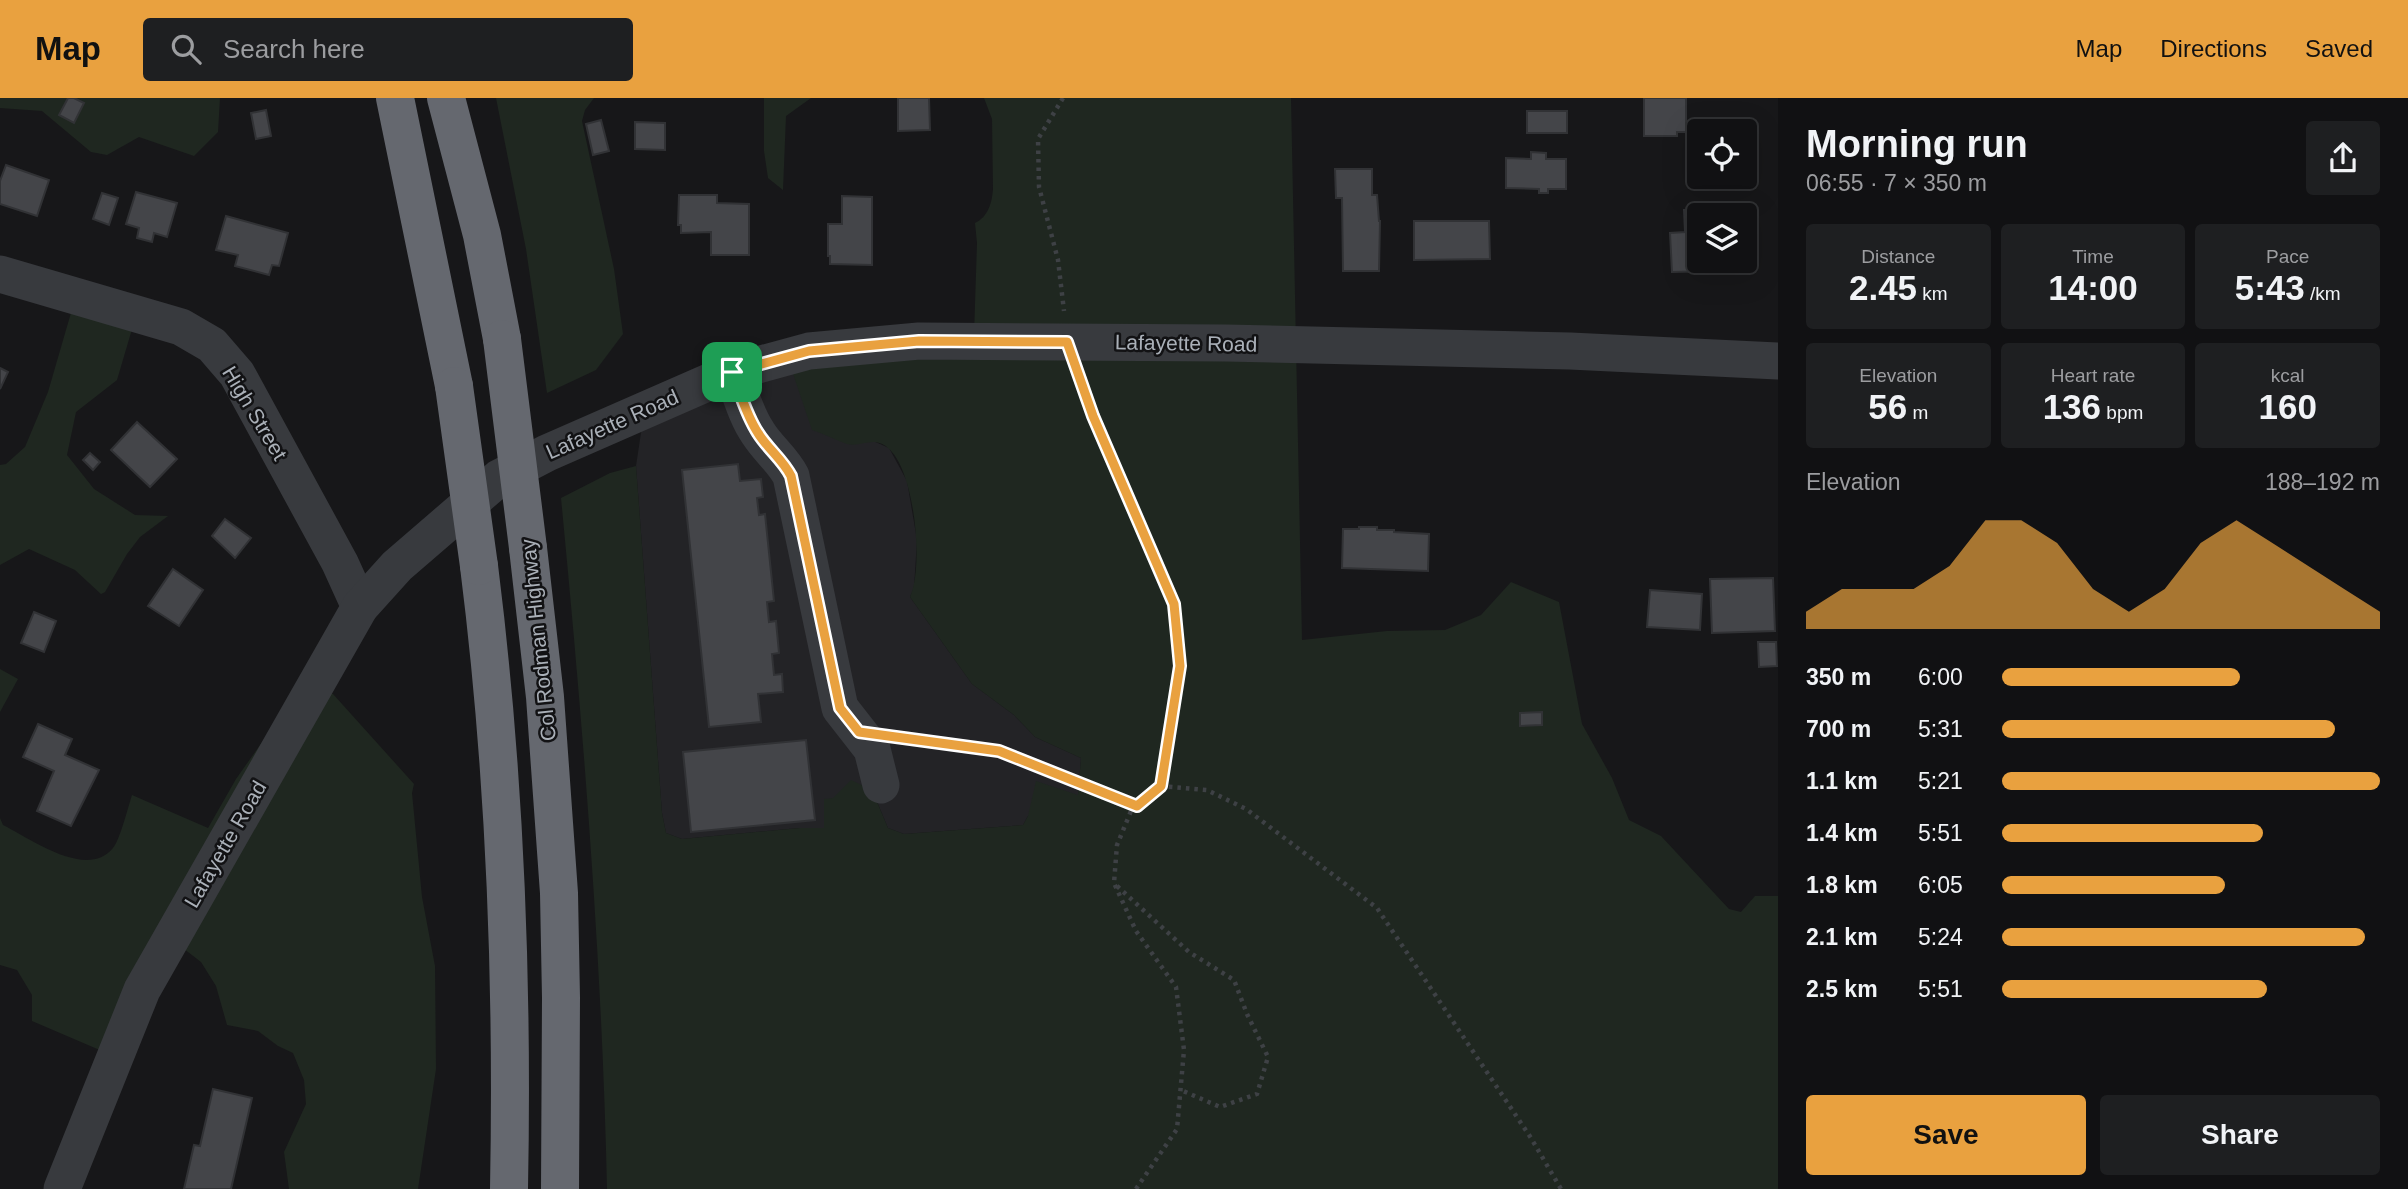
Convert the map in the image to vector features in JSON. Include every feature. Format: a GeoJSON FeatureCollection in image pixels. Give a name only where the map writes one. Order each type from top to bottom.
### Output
{"type":"FeatureCollection","features":[{"type":"Feature","properties":{"kind":"highway"},"geometry":{"type":"LineString","coordinates":[[396,98],[454,386],[479,566],[500,780],[508,1008],[509,1189]]}},
{"type":"Feature","properties":{"kind":"highway","name":"Col Rodman Highway"},"geometry":{"type":"LineString","coordinates":[[446,98],[482,235],[502,339],[545,697],[559,893],[559,1189]]}},
{"type":"Feature","properties":{"kind":"street","name":"High Street"},"geometry":{"type":"LineString","coordinates":[[0,274],[181,327],[212,345],[237,374],[340,563],[360,607]]}},
{"type":"Feature","properties":{"kind":"street","name":"Lafayette Road"},"geometry":{"type":"LineString","coordinates":[[62,1189],[142,990],[360,607],[397,566],[499,478],[547,453],[732,372],[809,351],[919,341],[1570,351],[1778,361]]}},
{"type":"Feature","properties":{"kind":"street"},"geometry":{"type":"LineString","coordinates":[[732,372],[755,430],[767,447],[786,465],[791,476],[840,708],[872,748],[881,785]]}},
{"type":"Feature","properties":{"kind":"path"},"geometry":{"type":"LineString","coordinates":[[1063,98],[1038,139],[1039,187],[1058,260],[1067,342],[1093,416],[1174,604],[1180,666],[1161,786],[1131,811],[1117,845],[1114,883],[1136,931],[1176,987],[1184,1050],[1177,1129],[1136,1189]]}},
{"type":"Feature","properties":{"kind":"path"},"geometry":{"type":"LineString","coordinates":[[859,732],[999,751],[1137,806]]}},
{"type":"Feature","properties":{"kind":"path"},"geometry":{"type":"LineString","coordinates":[[1161,786],[1207,790],[1246,809],[1377,908],[1477,1056],[1561,1189]]}},
{"type":"Feature","properties":{"kind":"path"},"geometry":{"type":"LineString","coordinates":[[1114,883],[1189,952],[1234,980],[1268,1057],[1257,1094],[1220,1107],[1181,1090]]}},
{"type":"Feature","properties":{"kind":"shaded area"},"geometry":{"type":"Polygon","coordinates":[[[0,98],[220,98],[218,132],[194,156],[139,137],[107,155],[91,152],[42,111],[0,108],[0,98]]]}},
{"type":"Feature","properties":{"kind":"shaded area"},"geometry":{"type":"Polygon","coordinates":[[[496,98],[594,98],[585,110],[582,121],[614,269],[623,334],[596,370],[547,393],[526,249],[496,98]]]}},
{"type":"Feature","properties":{"kind":"shaded area"},"geometry":{"type":"Polygon","coordinates":[[[764,98],[811,98],[786,116],[783,190],[768,178],[764,151],[764,98]]]}},
{"type":"Feature","properties":{"kind":"shaded area"},"geometry":{"type":"Polygon","coordinates":[[[984,98],[1291,98],[1302,640],[1387,631],[1445,630],[1481,615],[1511,582],[1559,602],[1582,724],[1612,778],[1629,820],[1661,836],[1729,909],[1741,912],[1755,896],[1778,896],[1778,1189],[607,1189],[601,1016],[590,843],[561,498],[610,473],[636,466],[662,813],[666,833],[682,839],[824,828],[824,799],[833,798],[851,780],[872,790],[888,828],[904,834],[1023,825],[1028,816],[1036,781],[1078,795],[1081,758],[1035,737],[1014,715],[972,684],[910,597],[916,564],[914,520],[911,497],[897,459],[883,444],[872,442],[852,445],[812,430],[787,356],[974,335],[977,243],[975,223],[988,209],[993,189],[992,119],[984,98]]]}},
{"type":"Feature","properties":{"kind":"shaded area"},"geometry":{"type":"Polygon","coordinates":[[[75,299],[135,319],[117,380],[76,412],[67,455],[94,489],[135,515],[168,516],[140,537],[105,592],[101,594],[75,570],[29,549],[0,565],[0,465],[6,464],[25,447],[48,392],[75,299]]]}},
{"type":"Feature","properties":{"kind":"shaded area"},"geometry":{"type":"Polygon","coordinates":[[[780,355],[871,440],[889,448],[907,481],[917,540],[914,588],[910,597],[972,684],[1014,715],[1035,737],[1081,758],[1078,796],[1028,816],[1023,825],[904,834],[888,828],[872,790],[824,828],[682,839],[666,833],[662,813],[636,466],[645,406],[780,355]]]}},
{"type":"Feature","properties":{"kind":"shaded area"},"geometry":{"type":"Polygon","coordinates":[[[0,669],[18,679],[0,712],[0,669]]]}},
{"type":"Feature","properties":{"kind":"shaded area"},"geometry":{"type":"Polygon","coordinates":[[[310,687],[333,694],[414,784],[412,793],[422,897],[435,966],[436,1069],[418,1189],[289,1189],[284,1152],[306,1104],[304,1080],[293,1053],[258,1031],[227,1025],[216,986],[201,962],[162,932],[102,1051],[32,1021],[32,995],[17,970],[0,965],[0,818],[3,825],[43,847],[59,854],[89,860],[102,857],[116,844],[132,795],[208,828],[236,779],[296,694],[310,687]]]}},
{"type":"Feature","properties":{"kind":"building"},"geometry":{"type":"Polygon","coordinates":[[[68,98],[84,103],[74,123],[59,115],[68,98]]]}},
{"type":"Feature","properties":{"kind":"building"},"geometry":{"type":"Polygon","coordinates":[[[898,98],[929,98],[930,130],[898,131],[898,98]]]}},
{"type":"Feature","properties":{"kind":"building"},"geometry":{"type":"Polygon","coordinates":[[[1644,98],[1686,98],[1686,132],[1677,132],[1677,136],[1644,136],[1644,98]]]}},
{"type":"Feature","properties":{"kind":"building"},"geometry":{"type":"Polygon","coordinates":[[[266,110],[271,136],[256,139],[251,113],[266,110]]]}},
{"type":"Feature","properties":{"kind":"building"},"geometry":{"type":"Polygon","coordinates":[[[1527,111],[1567,111],[1567,133],[1527,133],[1527,111]]]}},
{"type":"Feature","properties":{"kind":"building"},"geometry":{"type":"Polygon","coordinates":[[[601,120],[609,151],[593,155],[586,124],[601,120]]]}},
{"type":"Feature","properties":{"kind":"building"},"geometry":{"type":"Polygon","coordinates":[[[635,122],[665,123],[665,150],[635,149],[635,122]]]}},
{"type":"Feature","properties":{"kind":"building"},"geometry":{"type":"Polygon","coordinates":[[[1531,152],[1546,153],[1546,159],[1566,159],[1566,189],[1548,189],[1548,193],[1539,193],[1539,189],[1506,188],[1506,158],[1531,159],[1531,152]]]}},
{"type":"Feature","properties":{"kind":"building"},"geometry":{"type":"Polygon","coordinates":[[[6,165],[49,180],[37,216],[0,204],[0,181],[6,165]]]}},
{"type":"Feature","properties":{"kind":"building"},"geometry":{"type":"Polygon","coordinates":[[[1335,169],[1372,169],[1372,195],[1377,195],[1380,221],[1379,271],[1343,271],[1342,198],[1336,198],[1335,169]]]}},
{"type":"Feature","properties":{"kind":"building"},"geometry":{"type":"Polygon","coordinates":[[[136,192],[177,203],[167,237],[154,233],[152,242],[137,238],[139,228],[126,224],[136,192]]]}},
{"type":"Feature","properties":{"kind":"building"},"geometry":{"type":"Polygon","coordinates":[[[102,193],[118,198],[109,225],[93,219],[102,193]]]}},
{"type":"Feature","properties":{"kind":"building"},"geometry":{"type":"Polygon","coordinates":[[[679,195],[717,195],[717,203],[749,204],[749,255],[711,255],[711,232],[681,233],[681,225],[678,225],[679,195]]]}},
{"type":"Feature","properties":{"kind":"building"},"geometry":{"type":"Polygon","coordinates":[[[842,196],[872,197],[872,265],[830,264],[828,224],[842,224],[842,196]]]}},
{"type":"Feature","properties":{"kind":"building"},"geometry":{"type":"Polygon","coordinates":[[[1684,210],[1687,210],[1687,272],[1672,272],[1670,233],[1685,232],[1684,210]]]}},
{"type":"Feature","properties":{"kind":"building"},"geometry":{"type":"Polygon","coordinates":[[[226,216],[288,233],[279,266],[272,265],[269,275],[235,266],[238,255],[216,250],[226,216]]]}},
{"type":"Feature","properties":{"kind":"building"},"geometry":{"type":"Polygon","coordinates":[[[1414,221],[1489,221],[1490,259],[1414,260],[1414,221]]]}},
{"type":"Feature","properties":{"kind":"building"},"geometry":{"type":"Polygon","coordinates":[[[0,368],[8,372],[0,389],[0,368]]]}},
{"type":"Feature","properties":{"kind":"building"},"geometry":{"type":"Polygon","coordinates":[[[137,422],[177,459],[150,487],[111,450],[137,422]]]}},
{"type":"Feature","properties":{"kind":"building"},"geometry":{"type":"Polygon","coordinates":[[[90,453],[100,462],[93,470],[83,460],[90,453]]]}},
{"type":"Feature","properties":{"kind":"building"},"geometry":{"type":"Polygon","coordinates":[[[738,464],[740,481],[761,479],[763,497],[757,498],[759,515],[765,514],[774,601],[767,602],[769,622],[776,621],[779,653],[772,654],[774,675],[782,674],[783,692],[758,694],[761,722],[709,727],[682,470],[738,464]]]}},
{"type":"Feature","properties":{"kind":"building"},"geometry":{"type":"Polygon","coordinates":[[[225,519],[251,538],[235,558],[212,536],[225,519]]]}},
{"type":"Feature","properties":{"kind":"building"},"geometry":{"type":"Polygon","coordinates":[[[1359,527],[1429,534],[1428,571],[1342,568],[1343,529],[1359,527]]]}},
{"type":"Feature","properties":{"kind":"building"},"geometry":{"type":"Polygon","coordinates":[[[173,569],[203,590],[179,626],[148,606],[173,569]]]}},
{"type":"Feature","properties":{"kind":"building"},"geometry":{"type":"Polygon","coordinates":[[[1773,578],[1775,631],[1712,633],[1710,579],[1773,578]]]}},
{"type":"Feature","properties":{"kind":"building"},"geometry":{"type":"Polygon","coordinates":[[[1650,590],[1702,594],[1700,630],[1647,627],[1650,590]]]}},
{"type":"Feature","properties":{"kind":"building"},"geometry":{"type":"Polygon","coordinates":[[[34,612],[56,621],[44,652],[21,643],[34,612]]]}},
{"type":"Feature","properties":{"kind":"building"},"geometry":{"type":"Polygon","coordinates":[[[1758,642],[1776,642],[1777,666],[1759,667],[1758,642]]]}},
{"type":"Feature","properties":{"kind":"building"},"geometry":{"type":"Polygon","coordinates":[[[1542,712],[1542,725],[1520,726],[1520,713],[1542,712]]]}},
{"type":"Feature","properties":{"kind":"building"},"geometry":{"type":"Polygon","coordinates":[[[38,724],[72,739],[65,755],[99,770],[71,826],[37,811],[54,771],[23,757],[38,724]]]}},
{"type":"Feature","properties":{"kind":"building"},"geometry":{"type":"Polygon","coordinates":[[[806,740],[815,820],[691,832],[683,752],[806,740]]]}},
{"type":"Feature","properties":{"kind":"building"},"geometry":{"type":"Polygon","coordinates":[[[213,1089],[252,1098],[231,1189],[184,1189],[194,1145],[200,1146],[213,1089]]]}},
{"type":"Feature","properties":{"kind":"route"},"geometry":{"type":"LineString","coordinates":[[919,341],[1067,342],[1093,416],[1174,604],[1180,666],[1161,786],[1137,806],[999,751],[859,732],[840,708],[791,476],[786,465],[767,447],[755,430],[732,372],[809,351],[919,341]]}}]}
